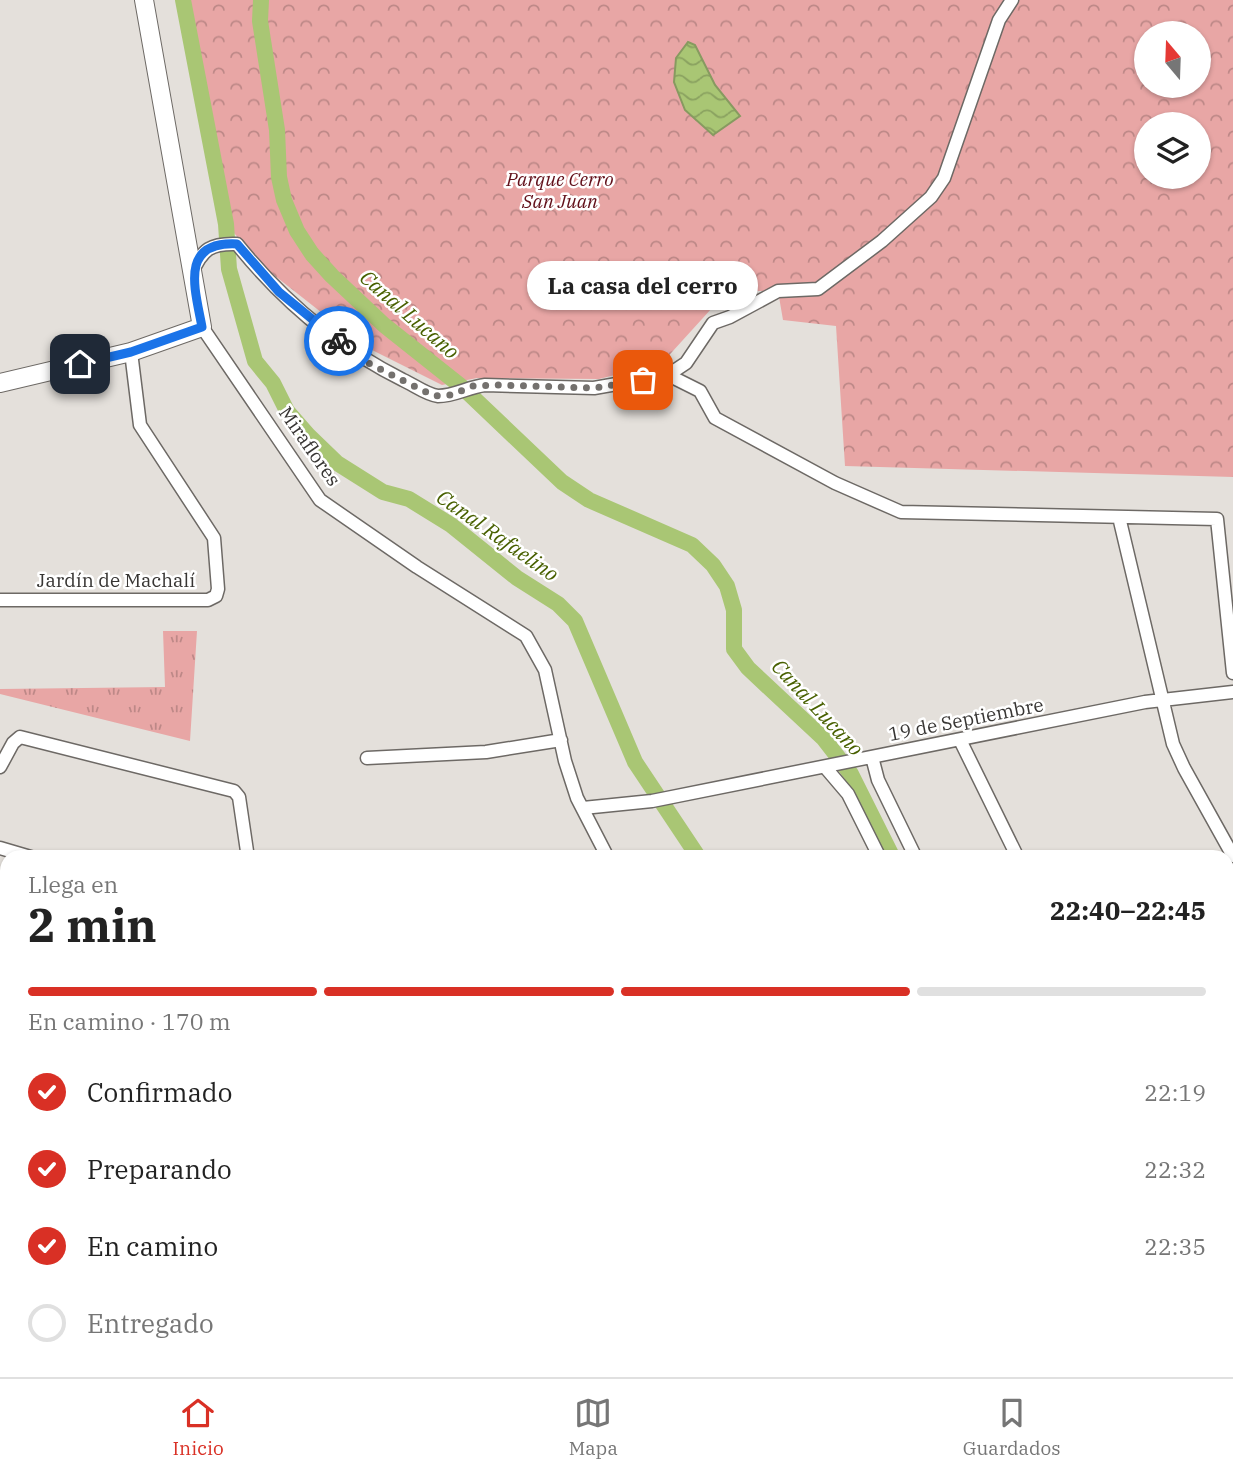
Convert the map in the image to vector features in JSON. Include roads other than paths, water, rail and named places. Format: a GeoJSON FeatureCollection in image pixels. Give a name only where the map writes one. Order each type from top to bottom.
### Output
{"type":"FeatureCollection","features":[{"type":"Feature","properties":{"kind":"street","name":"Miraflores"},"geometry":{"type":"LineString","coordinates":[[144,0],[202,327],[320,500],[417,567],[526,636],[545,670],[565,761],[583,808],[604,850]]}},
{"type":"Feature","properties":{"kind":"street"},"geometry":{"type":"LineString","coordinates":[[192,273],[201,255],[213,245],[237,244],[279,292],[327,332],[370,364],[434,396],[452,395],[472,386],[594,388],[668,375],[685,363],[713,323],[730,317],[778,291],[818,289],[882,241],[931,197],[944,178],[999,20],[1012,0]]}},
{"type":"Feature","properties":{"kind":"street"},"geometry":{"type":"LineString","coordinates":[[0,383],[131,352],[202,327]]}},
{"type":"Feature","properties":{"kind":"street","name":"Jardín de Machalí"},"geometry":{"type":"LineString","coordinates":[[0,600],[208,600],[216,596],[218,589],[214,538],[140,425],[131,352]]}},
{"type":"Feature","properties":{"kind":"street"},"geometry":{"type":"LineString","coordinates":[[668,375],[700,391],[715,418],[835,483],[901,512],[1217,519],[1233,673]]}},
{"type":"Feature","properties":{"kind":"street"},"geometry":{"type":"LineString","coordinates":[[1119,517],[1172,744],[1230,850]]}},
{"type":"Feature","properties":{"kind":"street","name":"19 de Septiembre"},"geometry":{"type":"LineString","coordinates":[[583,808],[652,802],[1163,700],[1233,692]]}},
{"type":"Feature","properties":{"kind":"street"},"geometry":{"type":"LineString","coordinates":[[0,767],[13,743],[20,737],[234,791],[239,797],[247,850]]}},
{"type":"Feature","properties":{"kind":"street"},"geometry":{"type":"LineString","coordinates":[[367,758],[486,752],[561,740]]}},
{"type":"Feature","properties":{"kind":"street"},"geometry":{"type":"LineString","coordinates":[[960,740],[1014,850]]}},
{"type":"Feature","properties":{"kind":"street"},"geometry":{"type":"LineString","coordinates":[[872,757],[878,780],[912,850]]}},
{"type":"Feature","properties":{"kind":"street"},"geometry":{"type":"LineString","coordinates":[[829,766],[848,794],[876,850]]}},
{"type":"Feature","properties":{"kind":"water"},"geometry":{"type":"Polygon","coordinates":[[[688,42],[695,45],[715,85],[740,116],[713,135],[685,110],[674,82],[676,58],[688,42]]]}},
{"type":"Feature","properties":{"kind":"waterway","name":"Canal Rafaelino"},"geometry":{"type":"LineString","coordinates":[[183,0],[226,224],[229,269],[255,361],[273,383],[287,411],[337,463],[383,492],[409,499],[451,525],[517,578],[558,604],[575,621],[635,762],[694,850]]}},
{"type":"Feature","properties":{"kind":"waterway","name":"Canal Lucano"},"geometry":{"type":"LineString","coordinates":[[261,0],[260,21],[277,130],[279,177],[284,200],[297,231],[312,254],[384,325],[462,387],[562,482],[589,500],[692,545],[713,565],[727,586],[734,610],[734,649],[748,668],[824,739],[851,774],[889,850]]}},
{"type":"Feature","properties":{"kind":"place","name":"La casa del cerro"},"geometry":{"type":"Point","coordinates":[643,380]}},
{"type":"Feature","properties":{"kind":"park label","name":"Parque Cerro San Juan"},"geometry":{"type":"Point","coordinates":[560,190]}}]}
